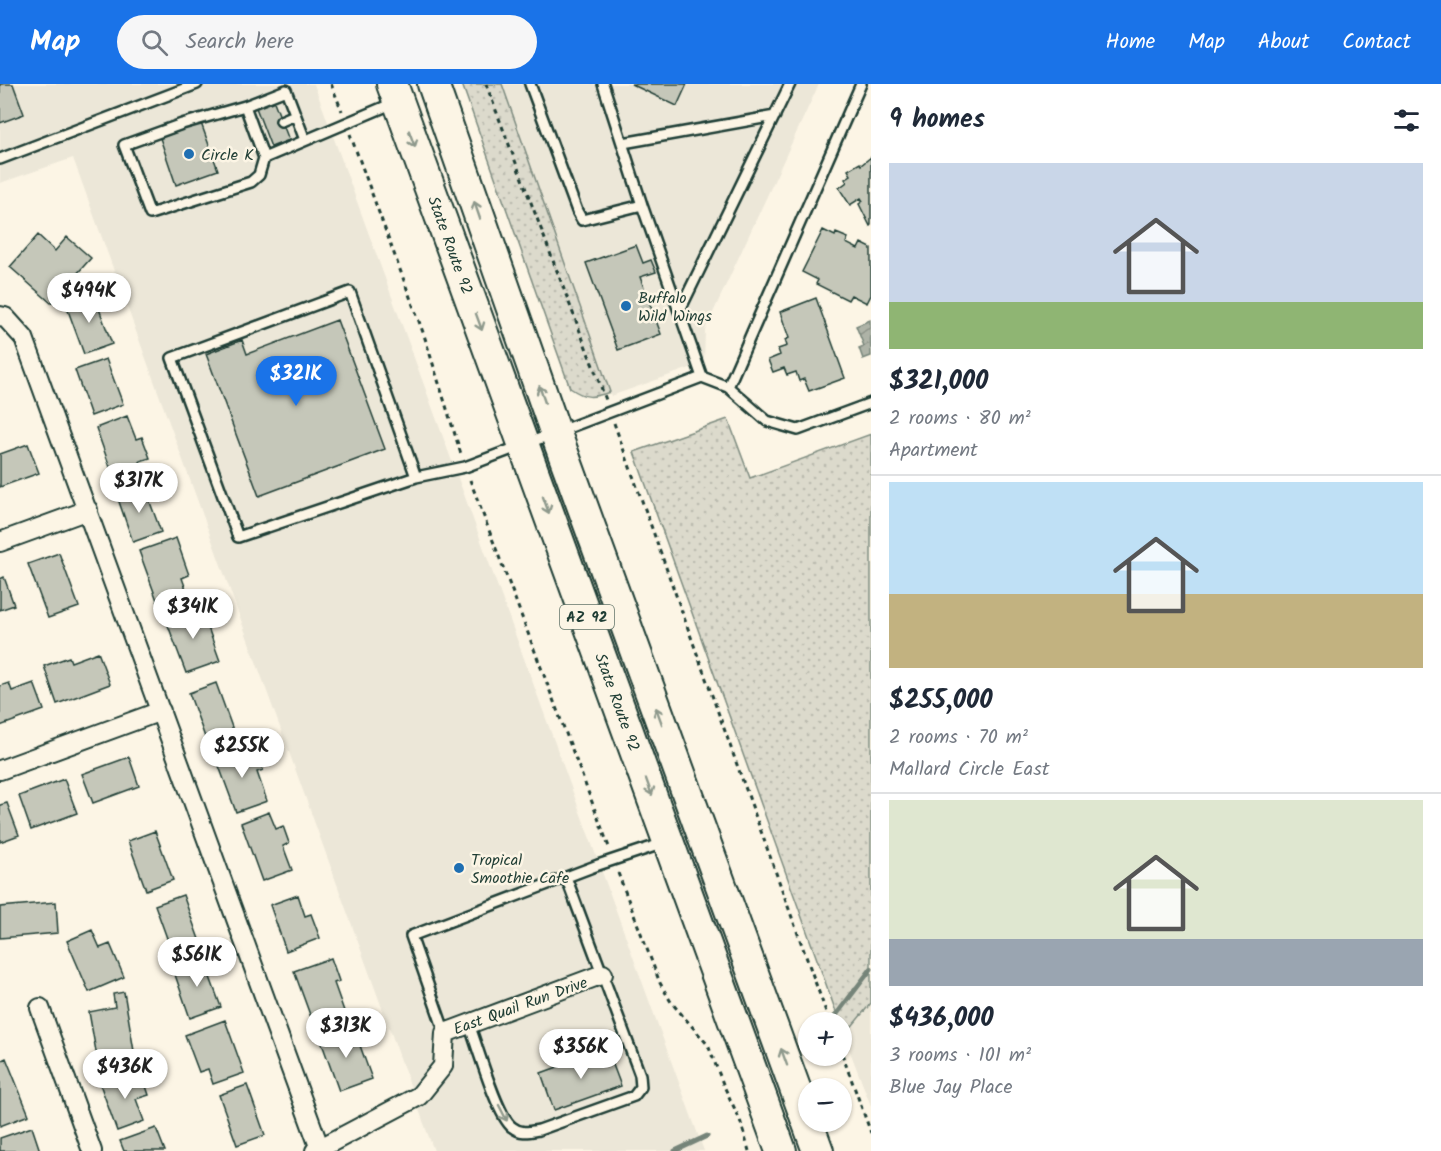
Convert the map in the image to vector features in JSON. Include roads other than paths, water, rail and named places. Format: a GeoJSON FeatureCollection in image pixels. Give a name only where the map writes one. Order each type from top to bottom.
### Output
{"type":"FeatureCollection","features":[{"type":"Feature","properties":{"kind":"main road","name":"State Route 92"},"geometry":{"type":"LineString","coordinates":[[433,84],[555,431],[818,1151]]}},
{"type":"Feature","properties":{"kind":"main road","name":"State Route 92"},"geometry":{"type":"LineString","coordinates":[[395,93],[781,1151]]}},
{"type":"Feature","properties":{"kind":"main road"},"geometry":{"type":"LineString","coordinates":[[668,841],[680,838],[686,840],[737,976],[761,995]]}},
{"type":"Feature","properties":{"kind":"street"},"geometry":{"type":"LineString","coordinates":[[3,317],[24,338],[161,711],[317,1150]]}},
{"type":"Feature","properties":{"kind":"street"},"geometry":{"type":"LineString","coordinates":[[0,542],[88,510]]}},
{"type":"Feature","properties":{"kind":"street"},"geometry":{"type":"LineString","coordinates":[[0,770],[161,711]]}},
{"type":"Feature","properties":{"kind":"street","name":"East Quail Run Drive"},"geometry":{"type":"LineString","coordinates":[[317,1150],[419,1096],[443,1066],[445,1033],[603,974]]}},
{"type":"Feature","properties":{"kind":"street"},"geometry":{"type":"LineString","coordinates":[[40,1008],[92,1151]]}},
{"type":"Feature","properties":{"kind":"lane"},"geometry":{"type":"LineString","coordinates":[[0,159],[197,84]]}},
{"type":"Feature","properties":{"kind":"lane"},"geometry":{"type":"LineString","coordinates":[[530,84],[582,220],[642,205]]}},
{"type":"Feature","properties":{"kind":"lane"},"geometry":{"type":"LineString","coordinates":[[603,84],[702,377]]}},
{"type":"Feature","properties":{"kind":"lane"},"geometry":{"type":"LineString","coordinates":[[680,310],[790,84]]}},
{"type":"Feature","properties":{"kind":"lane"},"geometry":{"type":"LineString","coordinates":[[728,387],[861,84]]}},
{"type":"Feature","properties":{"kind":"lane"},"geometry":{"type":"LineString","coordinates":[[245,106],[259,129],[264,158],[259,175],[251,182],[150,214],[124,145],[182,124],[245,106],[285,90],[305,140]]}},
{"type":"Feature","properties":{"kind":"lane"},"geometry":{"type":"LineString","coordinates":[[264,158],[346,123],[395,93]]}},
{"type":"Feature","properties":{"kind":"lane"},"geometry":{"type":"LineString","coordinates":[[281,121],[295,115]]}},
{"type":"Feature","properties":{"kind":"lane"},"geometry":{"type":"LineString","coordinates":[[623,143],[775,116]]}},
{"type":"Feature","properties":{"kind":"lane"},"geometry":{"type":"LineString","coordinates":[[416,477],[350,292],[172,358],[238,537],[416,477],[465,467],[523,443],[702,377],[728,387],[767,421],[798,430],[871,403]]}},
{"type":"Feature","properties":{"kind":"lane"},"geometry":{"type":"LineString","coordinates":[[445,1033],[411,936],[668,841]]}},
{"type":"Feature","properties":{"kind":"lane"},"geometry":{"type":"LineString","coordinates":[[469,1024],[502,1113],[511,1127],[524,1133],[539,1130],[634,1096],[641,1087],[640,1075],[566,877]]}},
{"type":"Feature","properties":{"kind":"water"},"geometry":{"type":"Polygon","coordinates":[[[870,320],[871,356],[863,359],[859,348],[864,346],[856,326],[870,320]]]}},
{"type":"Feature","properties":{"kind":"waterway"},"geometry":{"type":"LineString","coordinates":[[838,1012],[871,969]]}},
{"type":"Feature","properties":{"kind":"waterway"},"geometry":{"type":"LineString","coordinates":[[675,1151],[707,1136]]}},
{"type":"Feature","properties":{"kind":"place","name":"Circle K"},"geometry":{"type":"Point","coordinates":[189,154]}},
{"type":"Feature","properties":{"kind":"place","name":"Buffalo Wild Wings"},"geometry":{"type":"Point","coordinates":[626,306]}},
{"type":"Feature","properties":{"kind":"place","name":"Tropical Smoothie Cafe"},"geometry":{"type":"Point","coordinates":[459,868]}}]}
